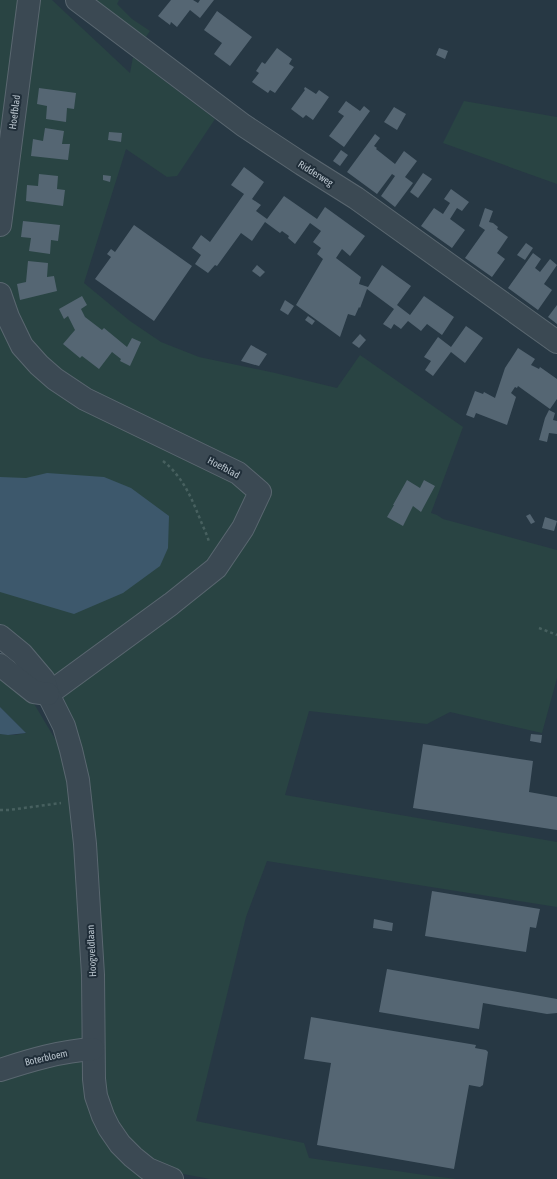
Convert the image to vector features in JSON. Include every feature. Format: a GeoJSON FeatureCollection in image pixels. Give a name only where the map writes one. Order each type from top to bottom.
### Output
{"type":"FeatureCollection","features":[{"type":"Feature","properties":{"kind":"street","name":"Ridderweg"},"geometry":{"type":"LineString","coordinates":[[77,0],[244,125],[356,198],[557,342]]}},
{"type":"Feature","properties":{"kind":"street","name":"Hoefblad"},"geometry":{"type":"LineString","coordinates":[[0,225],[27,10]]}},
{"type":"Feature","properties":{"kind":"street","name":"Hoefblad"},"geometry":{"type":"LineString","coordinates":[[0,294],[8,317],[22,346],[39,365],[55,379],[85,399],[238,473],[260,492],[242,528],[216,568],[171,604],[48,694]]}},
{"type":"Feature","properties":{"kind":"street","name":"Hoogveldlaan"},"geometry":{"type":"LineString","coordinates":[[0,636],[22,654],[44,680],[48,694],[64,726],[78,780],[85,844],[93,976],[94,1079],[96,1096],[102,1116],[120,1144],[133,1157],[148,1168],[172,1179]]}},
{"type":"Feature","properties":{"kind":"street"},"geometry":{"type":"LineString","coordinates":[[0,665],[34,692],[48,694]]}},
{"type":"Feature","properties":{"kind":"street","name":"Boterbloem"},"geometry":{"type":"LineString","coordinates":[[0,1070],[58,1053],[94,1049]]}},
{"type":"Feature","properties":{"kind":"path"},"geometry":{"type":"LineString","coordinates":[[160,458],[180,477],[187,488],[207,533],[216,568]]}},
{"type":"Feature","properties":{"kind":"path"},"geometry":{"type":"LineString","coordinates":[[539,628],[557,635]]}},
{"type":"Feature","properties":{"kind":"path"},"geometry":{"type":"LineString","coordinates":[[0,810],[80,801]]}},
{"type":"Feature","properties":{"kind":"green space"},"geometry":{"type":"Polygon","coordinates":[[[0,0],[52,0],[130,73],[133,57],[215,119],[177,176],[167,177],[126,149],[84,283],[130,321],[161,342],[199,357],[337,388],[360,355],[463,427],[431,513],[443,519],[557,550],[557,678],[542,733],[450,712],[427,724],[309,711],[285,795],[557,842],[557,907],[267,861],[246,917],[196,1121],[304,1143],[309,1158],[457,1179],[210,1179],[178,1173],[153,1161],[134,1148],[110,1110],[103,1084],[94,877],[79,737],[60,689],[0,626],[0,0]]]}},
{"type":"Feature","properties":{"kind":"green space"},"geometry":{"type":"Polygon","coordinates":[[[95,0],[119,0],[117,4],[132,19],[150,31],[143,41],[95,0]]]}},
{"type":"Feature","properties":{"kind":"green space"},"geometry":{"type":"Polygon","coordinates":[[[464,101],[557,117],[557,184],[443,143],[464,101]]]}},
{"type":"Feature","properties":{"kind":"green space"},"geometry":{"type":"Polygon","coordinates":[[[0,672],[33,702],[61,749],[76,819],[86,1081],[147,1179],[0,1179],[0,734],[15,735],[26,733],[0,707],[0,672]]]}},
{"type":"Feature","properties":{"kind":"water"},"geometry":{"type":"Polygon","coordinates":[[[47,473],[104,477],[131,488],[169,516],[168,548],[160,566],[123,593],[74,614],[0,592],[0,477],[26,478],[47,473]]]}},
{"type":"Feature","properties":{"kind":"water"},"geometry":{"type":"Polygon","coordinates":[[[0,707],[26,733],[8,735],[0,734],[0,707]]]}},
{"type":"Feature","properties":{"kind":"building"},"geometry":{"type":"Polygon","coordinates":[[[171,0],[193,0],[198,3],[200,0],[214,0],[200,18],[190,10],[177,27],[171,22],[170,25],[158,16],[171,0]]]}},
{"type":"Feature","properties":{"kind":"building"},"geometry":{"type":"Polygon","coordinates":[[[217,11],[252,37],[230,66],[214,54],[222,43],[204,30],[217,11]]]}},
{"type":"Feature","properties":{"kind":"building"},"geometry":{"type":"Polygon","coordinates":[[[277,48],[292,59],[289,64],[294,67],[275,93],[270,90],[268,93],[252,82],[259,73],[256,71],[262,62],[265,64],[277,48]]]}},
{"type":"Feature","properties":{"kind":"building"},"geometry":{"type":"Polygon","coordinates":[[[439,48],[448,51],[445,59],[436,55],[439,48]]]}},
{"type":"Feature","properties":{"kind":"building"},"geometry":{"type":"Polygon","coordinates":[[[305,87],[316,94],[319,90],[329,97],[313,120],[306,115],[303,118],[291,109],[305,90],[305,87]]]}},
{"type":"Feature","properties":{"kind":"building"},"geometry":{"type":"Polygon","coordinates":[[[39,88],[76,93],[74,109],[67,108],[66,122],[46,119],[47,106],[37,104],[39,88]]]}},
{"type":"Feature","properties":{"kind":"building"},"geometry":{"type":"Polygon","coordinates":[[[346,101],[360,111],[364,106],[370,111],[344,147],[329,136],[344,116],[338,112],[346,101]]]}},
{"type":"Feature","properties":{"kind":"building"},"geometry":{"type":"Polygon","coordinates":[[[394,107],[406,114],[397,130],[384,122],[394,107]]]}},
{"type":"Feature","properties":{"kind":"building"},"geometry":{"type":"Polygon","coordinates":[[[45,128],[64,131],[62,144],[70,144],[68,160],[31,156],[33,139],[43,141],[45,128]]]}},
{"type":"Feature","properties":{"kind":"building"},"geometry":{"type":"Polygon","coordinates":[[[109,132],[122,133],[121,142],[108,140],[109,132]]]}},
{"type":"Feature","properties":{"kind":"building"},"geometry":{"type":"Polygon","coordinates":[[[375,134],[380,138],[374,146],[377,148],[376,149],[395,164],[404,151],[417,161],[405,177],[413,183],[395,207],[381,196],[395,176],[392,174],[377,194],[347,172],[375,134]]]}},
{"type":"Feature","properties":{"kind":"building"},"geometry":{"type":"Polygon","coordinates":[[[341,150],[348,155],[340,166],[333,161],[341,150]]]}},
{"type":"Feature","properties":{"kind":"building"},"geometry":{"type":"Polygon","coordinates":[[[244,167],[264,182],[252,199],[261,205],[256,211],[267,219],[284,196],[317,219],[325,207],[365,236],[350,256],[342,249],[336,258],[361,277],[359,284],[368,287],[382,265],[411,286],[397,305],[410,315],[424,296],[454,317],[442,335],[427,324],[421,331],[408,321],[401,329],[394,324],[391,329],[383,324],[394,309],[367,289],[360,308],[359,307],[355,316],[348,314],[340,337],[296,305],[323,259],[317,254],[321,248],[313,242],[321,231],[310,223],[295,244],[288,238],[289,236],[282,231],[280,233],[265,222],[252,241],[241,233],[217,266],[215,265],[208,273],[195,264],[201,255],[192,248],[201,235],[210,242],[244,194],[231,185],[244,167]]]}},
{"type":"Feature","properties":{"kind":"building"},"geometry":{"type":"Polygon","coordinates":[[[423,173],[432,179],[418,198],[410,192],[423,173]]]}},
{"type":"Feature","properties":{"kind":"building"},"geometry":{"type":"Polygon","coordinates":[[[39,174],[58,176],[57,189],[65,190],[63,206],[26,201],[27,185],[38,186],[39,174]]]}},
{"type":"Feature","properties":{"kind":"building"},"geometry":{"type":"Polygon","coordinates":[[[103,175],[111,176],[110,182],[103,180],[103,175]]]}},
{"type":"Feature","properties":{"kind":"building"},"geometry":{"type":"Polygon","coordinates":[[[451,189],[469,202],[462,211],[457,208],[450,219],[465,230],[452,248],[421,226],[434,208],[443,214],[450,203],[444,199],[451,189]]]}},
{"type":"Feature","properties":{"kind":"building"},"geometry":{"type":"Polygon","coordinates":[[[485,208],[493,211],[489,222],[493,223],[498,227],[497,229],[508,237],[497,253],[505,259],[492,277],[465,258],[485,230],[479,226],[485,208]]]}},
{"type":"Feature","properties":{"kind":"building"},"geometry":{"type":"Polygon","coordinates":[[[23,221],[60,225],[58,241],[51,240],[50,254],[29,251],[31,238],[21,237],[23,221]]]}},
{"type":"Feature","properties":{"kind":"building"},"geometry":{"type":"Polygon","coordinates":[[[134,225],[192,266],[154,321],[95,279],[111,257],[107,254],[111,249],[115,252],[134,225]]]}},
{"type":"Feature","properties":{"kind":"building"},"geometry":{"type":"Polygon","coordinates":[[[526,243],[533,248],[525,260],[517,255],[526,243]]]}},
{"type":"Feature","properties":{"kind":"building"},"geometry":{"type":"Polygon","coordinates":[[[533,253],[541,259],[535,268],[540,272],[550,259],[557,265],[544,284],[552,290],[538,310],[508,288],[533,253]]]}},
{"type":"Feature","properties":{"kind":"building"},"geometry":{"type":"Polygon","coordinates":[[[28,261],[48,263],[47,277],[54,276],[57,291],[20,300],[17,284],[26,282],[28,261]]]}},
{"type":"Feature","properties":{"kind":"building"},"geometry":{"type":"Polygon","coordinates":[[[257,265],[265,272],[260,277],[252,271],[257,265]]]}},
{"type":"Feature","properties":{"kind":"building"},"geometry":{"type":"Polygon","coordinates":[[[82,296],[87,305],[81,309],[85,317],[102,330],[104,328],[127,347],[132,338],[141,342],[130,366],[120,361],[121,359],[112,352],[99,369],[82,356],[80,358],[63,344],[75,330],[68,316],[64,319],[59,309],[82,296]]]}},
{"type":"Feature","properties":{"kind":"building"},"geometry":{"type":"Polygon","coordinates":[[[285,300],[294,306],[288,315],[280,310],[285,300]]]}},
{"type":"Feature","properties":{"kind":"building"},"geometry":{"type":"Polygon","coordinates":[[[557,305],[557,324],[548,317],[557,305]]]}},
{"type":"Feature","properties":{"kind":"building"},"geometry":{"type":"Polygon","coordinates":[[[308,316],[315,321],[312,325],[305,320],[308,316]]]}},
{"type":"Feature","properties":{"kind":"building"},"geometry":{"type":"Polygon","coordinates":[[[466,326],[483,338],[465,363],[451,352],[433,376],[425,370],[431,361],[424,357],[438,337],[451,347],[466,326]]]}},
{"type":"Feature","properties":{"kind":"building"},"geometry":{"type":"Polygon","coordinates":[[[360,334],[366,340],[359,348],[352,343],[360,334]]]}},
{"type":"Feature","properties":{"kind":"building"},"geometry":{"type":"Polygon","coordinates":[[[251,345],[267,354],[259,366],[241,361],[251,345]]]}},
{"type":"Feature","properties":{"kind":"building"},"geometry":{"type":"Polygon","coordinates":[[[518,348],[535,359],[531,365],[539,369],[540,367],[557,379],[557,399],[550,409],[518,386],[517,388],[515,387],[511,393],[516,397],[507,425],[476,413],[474,418],[466,415],[475,391],[483,394],[484,392],[495,398],[505,368],[518,348]]]}},
{"type":"Feature","properties":{"kind":"building"},"geometry":{"type":"Polygon","coordinates":[[[549,410],[555,413],[553,420],[557,421],[557,434],[549,433],[547,442],[539,440],[545,418],[549,410]]]}},
{"type":"Feature","properties":{"kind":"building"},"geometry":{"type":"Polygon","coordinates":[[[407,480],[420,488],[424,480],[435,486],[421,512],[413,506],[403,526],[387,517],[407,480]]]}},
{"type":"Feature","properties":{"kind":"building"},"geometry":{"type":"Polygon","coordinates":[[[530,514],[535,522],[531,524],[526,516],[530,514]]]}},
{"type":"Feature","properties":{"kind":"building"},"geometry":{"type":"Polygon","coordinates":[[[545,517],[557,521],[554,531],[542,528],[545,517]]]}},
{"type":"Feature","properties":{"kind":"building"},"geometry":{"type":"Polygon","coordinates":[[[531,734],[542,735],[541,743],[530,741],[531,734]]]}},
{"type":"Feature","properties":{"kind":"building"},"geometry":{"type":"Polygon","coordinates":[[[423,744],[533,761],[529,792],[557,797],[557,830],[413,808],[423,744]]]}},
{"type":"Feature","properties":{"kind":"building"},"geometry":{"type":"Polygon","coordinates":[[[432,891],[540,909],[536,928],[530,927],[526,952],[425,936],[432,891]]]}},
{"type":"Feature","properties":{"kind":"building"},"geometry":{"type":"Polygon","coordinates":[[[374,919],[393,923],[392,931],[373,928],[374,919]]]}},
{"type":"Feature","properties":{"kind":"building"},"geometry":{"type":"Polygon","coordinates":[[[387,969],[557,999],[557,1013],[547,1014],[483,1003],[479,1029],[379,1012],[387,969]]]}},
{"type":"Feature","properties":{"kind":"building"},"geometry":{"type":"Polygon","coordinates":[[[311,1017],[476,1045],[475,1048],[486,1050],[488,1052],[483,1085],[480,1087],[469,1085],[454,1169],[317,1145],[331,1063],[304,1059],[311,1017]]]}}]}
